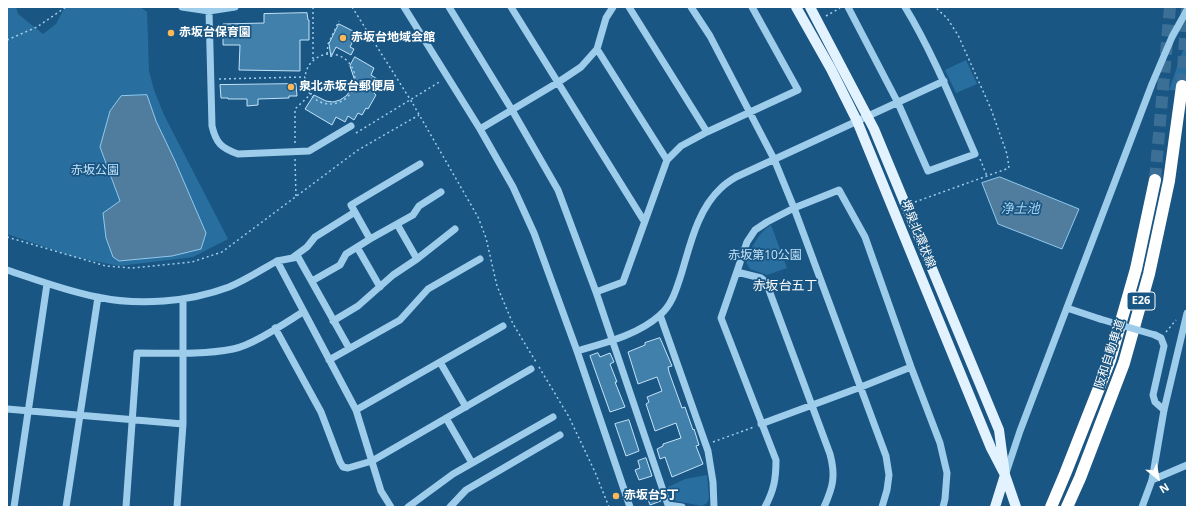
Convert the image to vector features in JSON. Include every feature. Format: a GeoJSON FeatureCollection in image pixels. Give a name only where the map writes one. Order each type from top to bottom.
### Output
{"type":"FeatureCollection","features":[{"type":"Feature","properties":{"kind":"highway","name":"阪和自動車道"},"geometry":{"type":"LineString","coordinates":[[1067,507],[1080,478],[1124,363],[1149,274],[1169,181],[1182,86]]}},
{"type":"Feature","properties":{"kind":"highway","name":"阪和自動車道"},"geometry":{"type":"LineString","coordinates":[[1051,507],[1110,360],[1136,269],[1155,180]]}},
{"type":"Feature","properties":{"kind":"main road","name":"堺泉北環状線"},"geometry":{"type":"LineString","coordinates":[[796,7],[831,69],[857,121],[991,448],[1005,475]]}},
{"type":"Feature","properties":{"kind":"main road","name":"堺泉北環状線"},"geometry":{"type":"LineString","coordinates":[[810,7],[874,129],[999,430],[1005,475],[995,507]]}},
{"type":"Feature","properties":{"kind":"main road"},"geometry":{"type":"LineString","coordinates":[[1005,475],[1016,507]]}},
{"type":"Feature","properties":{"kind":"street"},"geometry":{"type":"LineString","coordinates":[[182,7],[209,11],[235,7]]}},
{"type":"Feature","properties":{"kind":"street"},"geometry":{"type":"LineString","coordinates":[[404,7],[480,130],[513,187],[534,233],[577,351],[630,507]]}},
{"type":"Feature","properties":{"kind":"street"},"geometry":{"type":"LineString","coordinates":[[449,7],[512,110],[558,190],[596,292],[668,505],[682,507]]}},
{"type":"Feature","properties":{"kind":"street"},"geometry":{"type":"LineString","coordinates":[[511,7],[644,221]]}},
{"type":"Feature","properties":{"kind":"street"},"geometry":{"type":"LineString","coordinates":[[480,130],[558,83],[580,67],[597,49],[606,18],[613,7]]}},
{"type":"Feature","properties":{"kind":"street"},"geometry":{"type":"LineString","coordinates":[[629,7],[707,132]]}},
{"type":"Feature","properties":{"kind":"street"},"geometry":{"type":"LineString","coordinates":[[691,7],[710,36],[750,112],[774,159],[794,208],[886,456],[889,475],[887,490],[882,507]]}},
{"type":"Feature","properties":{"kind":"street"},"geometry":{"type":"LineString","coordinates":[[596,292],[623,282],[628,272],[644,221],[667,160],[681,146],[707,132],[798,90],[752,7]]}},
{"type":"Feature","properties":{"kind":"street"},"geometry":{"type":"LineString","coordinates":[[848,7],[898,103],[928,171],[975,154],[944,81],[920,31],[905,7]]}},
{"type":"Feature","properties":{"kind":"street"},"geometry":{"type":"LineString","coordinates":[[1005,475],[1020,431],[1152,84],[1172,37],[1187,10]]}},
{"type":"Feature","properties":{"kind":"street"},"geometry":{"type":"LineString","coordinates":[[209,11],[212,126],[214,137],[220,144],[228,150],[238,154],[309,152],[351,126]]}},
{"type":"Feature","properties":{"kind":"street"},"geometry":{"type":"LineString","coordinates":[[597,49],[667,160]]}},
{"type":"Feature","properties":{"kind":"street"},"geometry":{"type":"LineString","coordinates":[[577,351],[612,340],[646,326],[667,308],[674,294],[695,231],[706,206],[721,188],[736,177],[944,81]]}},
{"type":"Feature","properties":{"kind":"street"},"geometry":{"type":"LineString","coordinates":[[370,239],[351,205],[420,164]]}},
{"type":"Feature","properties":{"kind":"street"},"geometry":{"type":"LineString","coordinates":[[765,507],[773,492],[776,476],[776,460],[721,318],[747,242],[755,230],[794,208],[839,190],[865,237],[911,367],[940,443],[947,473],[943,507]]}},
{"type":"Feature","properties":{"kind":"street"},"geometry":{"type":"LineString","coordinates":[[312,281],[340,265],[346,254],[413,215],[419,206],[441,192]]}},
{"type":"Feature","properties":{"kind":"street"},"geometry":{"type":"LineString","coordinates":[[291,258],[307,247],[315,237],[355,212]]}},
{"type":"Feature","properties":{"kind":"street"},"geometry":{"type":"LineString","coordinates":[[397,224],[417,259]]}},
{"type":"Feature","properties":{"kind":"street"},"geometry":{"type":"LineString","coordinates":[[333,320],[358,306],[393,275],[417,259],[455,229]]}},
{"type":"Feature","properties":{"kind":"street"},"geometry":{"type":"LineString","coordinates":[[357,247],[380,287]]}},
{"type":"Feature","properties":{"kind":"street"},"geometry":{"type":"LineString","coordinates":[[7,270],[47,284],[98,297],[143,302],[183,300],[229,287],[250,277],[277,261],[298,257],[349,348]]}},
{"type":"Feature","properties":{"kind":"street"},"geometry":{"type":"LineString","coordinates":[[329,360],[400,320],[428,289],[480,259]]}},
{"type":"Feature","properties":{"kind":"street"},"geometry":{"type":"LineString","coordinates":[[277,261],[356,410],[382,491],[391,507]]}},
{"type":"Feature","properties":{"kind":"street"},"geometry":{"type":"LineString","coordinates":[[737,272],[761,278],[766,282],[833,466],[834,480],[824,507]]}},
{"type":"Feature","properties":{"kind":"street"},"geometry":{"type":"LineString","coordinates":[[14,507],[47,284]]}},
{"type":"Feature","properties":{"kind":"street"},"geometry":{"type":"LineString","coordinates":[[66,507],[98,297]]}},
{"type":"Feature","properties":{"kind":"street"},"geometry":{"type":"LineString","coordinates":[[177,507],[183,424],[183,300]]}},
{"type":"Feature","properties":{"kind":"street"},"geometry":{"type":"LineString","coordinates":[[1067,308],[1155,335],[1160,338],[1164,346],[1153,395],[1155,402],[1164,410]]}},
{"type":"Feature","properties":{"kind":"street"},"geometry":{"type":"LineString","coordinates":[[126,507],[137,353],[182,353],[234,349],[250,343],[303,312]]}},
{"type":"Feature","properties":{"kind":"street"},"geometry":{"type":"LineString","coordinates":[[1142,507],[1152,480],[1164,410],[1187,313]]}},
{"type":"Feature","properties":{"kind":"street"},"geometry":{"type":"LineString","coordinates":[[660,315],[705,444],[713,482],[714,507]]}},
{"type":"Feature","properties":{"kind":"street"},"geometry":{"type":"LineString","coordinates":[[356,410],[503,326]]}},
{"type":"Feature","properties":{"kind":"street"},"geometry":{"type":"LineString","coordinates":[[275,328],[321,412],[340,462],[343,466],[348,468],[372,461],[531,369]]}},
{"type":"Feature","properties":{"kind":"street"},"geometry":{"type":"LineString","coordinates":[[440,362],[466,407]]}},
{"type":"Feature","properties":{"kind":"street"},"geometry":{"type":"LineString","coordinates":[[762,424],[911,367]]}},
{"type":"Feature","properties":{"kind":"street"},"geometry":{"type":"LineString","coordinates":[[7,409],[133,421],[183,424]]}},
{"type":"Feature","properties":{"kind":"street"},"geometry":{"type":"LineString","coordinates":[[408,507],[454,474],[553,417]]}},
{"type":"Feature","properties":{"kind":"street"},"geometry":{"type":"LineString","coordinates":[[446,418],[472,463]]}},
{"type":"Feature","properties":{"kind":"street"},"geometry":{"type":"LineString","coordinates":[[450,507],[466,490],[560,435]]}},
{"type":"Feature","properties":{"kind":"street"},"geometry":{"type":"LineString","coordinates":[[1152,480],[1187,465]]}},
{"type":"Feature","properties":{"kind":"path"},"geometry":{"type":"LineString","coordinates":[[7,40],[38,28],[66,7]]}},
{"type":"Feature","properties":{"kind":"path"},"geometry":{"type":"LineString","coordinates":[[313,7],[313,61]]}},
{"type":"Feature","properties":{"kind":"path"},"geometry":{"type":"LineString","coordinates":[[352,7],[413,104],[478,217],[486,238],[497,286],[513,324],[570,417],[609,507]]}},
{"type":"Feature","properties":{"kind":"path"},"geometry":{"type":"LineString","coordinates":[[826,16],[843,7]]}},
{"type":"Feature","properties":{"kind":"path"},"geometry":{"type":"LineString","coordinates":[[913,202],[1009,168],[1007,154],[991,108],[958,35],[936,7]]}},
{"type":"Feature","properties":{"kind":"path"},"geometry":{"type":"LineString","coordinates":[[327,54],[328,44],[339,21]]}},
{"type":"Feature","properties":{"kind":"path"},"geometry":{"type":"LineString","coordinates":[[327,54],[341,56],[351,64],[356,78],[352,93],[347,99],[332,105],[317,102],[308,90],[305,77],[307,69],[313,61],[327,54]]}},
{"type":"Feature","properties":{"kind":"path"},"geometry":{"type":"LineString","coordinates":[[211,79],[305,77]]}},
{"type":"Feature","properties":{"kind":"path"},"geometry":{"type":"LineString","coordinates":[[355,134],[441,82]]}},
{"type":"Feature","properties":{"kind":"path"},"geometry":{"type":"LineString","coordinates":[[296,197],[294,109],[311,94]]}},
{"type":"Feature","properties":{"kind":"path"},"geometry":{"type":"LineString","coordinates":[[7,238],[106,266],[132,268],[192,262],[222,252],[358,150],[419,114]]}},
{"type":"Feature","properties":{"kind":"path"},"geometry":{"type":"LineString","coordinates":[[975,154],[980,157],[987,176]]}},
{"type":"Feature","properties":{"kind":"path"},"geometry":{"type":"LineString","coordinates":[[1166,332],[1176,321]]}},
{"type":"Feature","properties":{"kind":"path"},"geometry":{"type":"LineString","coordinates":[[705,444],[762,424]]}},
{"type":"Feature","properties":{"kind":"green space","name":"赤坂公園"},"geometry":{"type":"Polygon","coordinates":[[[7,7],[16,7],[18,14],[43,34],[56,24],[65,7],[140,7],[147,12],[149,71],[154,90],[164,115],[228,239],[193,257],[119,266],[74,257],[7,234],[7,7]]]}},
{"type":"Feature","properties":{"kind":"green space"},"geometry":{"type":"Polygon","coordinates":[[[1187,42],[1187,91],[1169,90],[1182,53],[1187,42]]]}},
{"type":"Feature","properties":{"kind":"green space"},"geometry":{"type":"Polygon","coordinates":[[[966,60],[977,84],[956,93],[945,70],[966,60]]]}},
{"type":"Feature","properties":{"kind":"green space","name":"赤坂第10公園"},"geometry":{"type":"Polygon","coordinates":[[[771,225],[787,268],[767,275],[750,269],[746,262],[753,246],[762,232],[771,225]]]}},
{"type":"Feature","properties":{"kind":"green space"},"geometry":{"type":"Polygon","coordinates":[[[707,475],[709,498],[707,503],[702,506],[676,501],[672,497],[668,487],[685,479],[707,475]]]}},
{"type":"Feature","properties":{"kind":"water"},"geometry":{"type":"Polygon","coordinates":[[[147,95],[156,121],[206,233],[201,249],[172,256],[119,261],[113,257],[106,238],[103,213],[120,201],[100,147],[110,111],[121,96],[147,95]]]}},
{"type":"Feature","properties":{"kind":"water","name":"浄土池"},"geometry":{"type":"Polygon","coordinates":[[[1000,177],[1079,209],[1062,249],[998,224],[982,183],[1000,177]]]}},
{"type":"Feature","properties":{"kind":"building"},"geometry":{"type":"Polygon","coordinates":[[[307,13],[309,20],[309,40],[300,40],[300,71],[239,70],[240,45],[223,45],[223,24],[264,23],[264,14],[307,13]]]}},
{"type":"Feature","properties":{"kind":"building","name":"赤坂台地域会館"},"geometry":{"type":"Polygon","coordinates":[[[339,24],[357,33],[350,47],[354,49],[351,55],[336,47],[331,57],[329,44],[339,24]]]}},
{"type":"Feature","properties":{"kind":"building"},"geometry":{"type":"Polygon","coordinates":[[[355,57],[374,68],[371,75],[377,79],[373,84],[377,87],[374,93],[376,95],[368,109],[366,108],[362,115],[358,113],[354,120],[348,116],[345,122],[336,117],[332,125],[305,109],[314,95],[326,101],[333,102],[346,96],[353,84],[354,78],[350,66],[355,57]]]}},
{"type":"Feature","properties":{"kind":"building"},"geometry":{"type":"Polygon","coordinates":[[[296,84],[297,96],[289,96],[289,98],[258,99],[258,105],[247,106],[247,99],[221,98],[220,85],[296,84]]]}},
{"type":"Feature","properties":{"kind":"building"},"geometry":{"type":"Polygon","coordinates":[[[660,338],[672,366],[668,367],[669,372],[682,408],[685,407],[693,430],[694,429],[699,445],[696,446],[703,464],[672,477],[665,457],[660,459],[657,449],[663,446],[663,444],[681,438],[676,423],[655,431],[646,404],[649,402],[647,397],[662,391],[657,377],[638,384],[628,352],[645,345],[645,343],[660,338]]]}},
{"type":"Feature","properties":{"kind":"building"},"geometry":{"type":"Polygon","coordinates":[[[598,353],[600,357],[610,353],[614,362],[610,364],[617,382],[615,382],[625,407],[610,412],[590,356],[598,353]]]}},
{"type":"Feature","properties":{"kind":"building"},"geometry":{"type":"Polygon","coordinates":[[[629,420],[639,451],[626,456],[615,424],[629,420]]]}},
{"type":"Feature","properties":{"kind":"building"},"geometry":{"type":"Polygon","coordinates":[[[646,458],[652,476],[639,480],[635,470],[640,468],[638,461],[646,458]]]}},
{"type":"Feature","properties":{"kind":"building"},"geometry":{"type":"Polygon","coordinates":[[[657,490],[661,501],[650,505],[646,494],[657,490]]]}},
{"type":"Feature","properties":{"kind":"tunnel"},"geometry":{"type":"LineString","coordinates":[[1155,180],[1170,7]]}},
{"type":"Feature","properties":{"kind":"tunnel"},"geometry":{"type":"LineString","coordinates":[[1182,86],[1187,7]]}},
{"type":"Feature","properties":{"kind":"place","name":"赤坂台保育園"},"geometry":{"type":"Point","coordinates":[171,33]}},
{"type":"Feature","properties":{"kind":"place","name":"赤坂台地域会館"},"geometry":{"type":"Point","coordinates":[343,38]}},
{"type":"Feature","properties":{"kind":"place","name":"泉北赤坂台郵便局"},"geometry":{"type":"Point","coordinates":[291,87]}},
{"type":"Feature","properties":{"kind":"place","name":"赤坂台5丁"},"geometry":{"type":"Point","coordinates":[616,496]}},
{"type":"Feature","properties":{"kind":"district","name":"赤坂台五丁"},"geometry":{"type":"Point","coordinates":[785,286]}}]}
